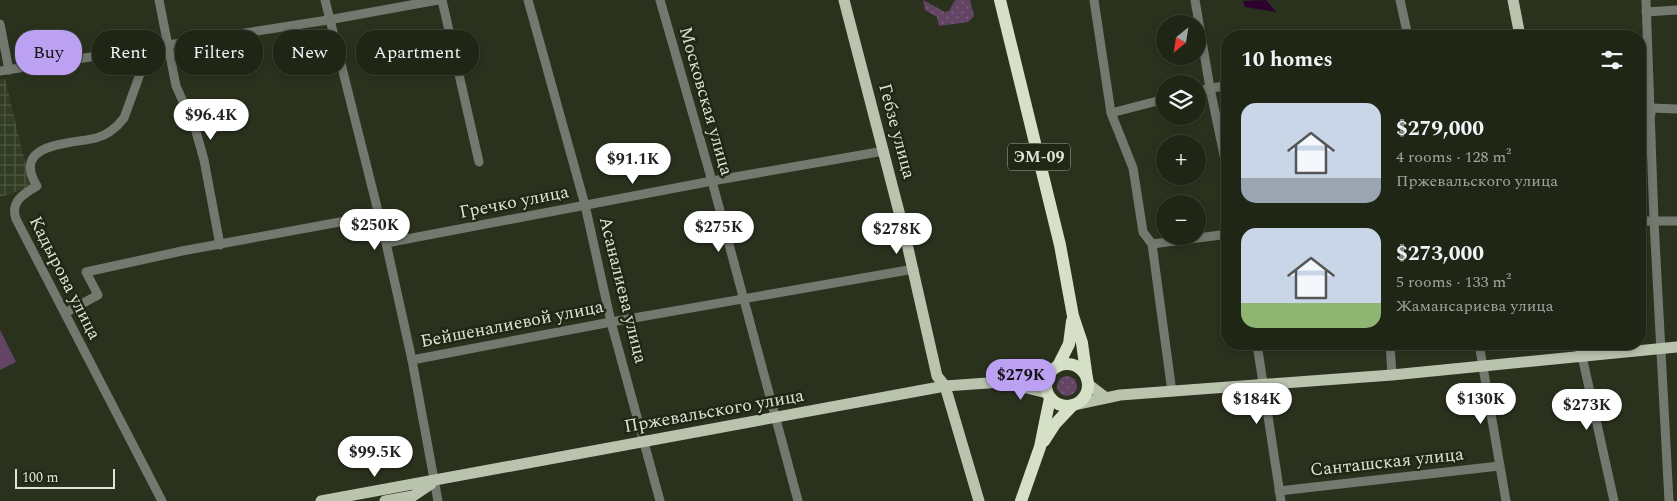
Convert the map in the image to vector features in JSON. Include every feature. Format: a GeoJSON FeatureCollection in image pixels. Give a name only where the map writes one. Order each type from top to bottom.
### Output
{"type":"FeatureCollection","features":[{"type":"Feature","properties":{"kind":"highway","name":"ЭМ-09"},"geometry":{"type":"LineString","coordinates":[[1000,0],[1060,245],[1073,316],[1082,342],[1088,381],[1086,395],[1055,424],[1040,447]]}},
{"type":"Feature","properties":{"kind":"highway","name":"ЭМ-09"},"geometry":{"type":"LineString","coordinates":[[1021,501],[1040,447],[1048,396],[1046,380],[1056,368],[1069,344],[1073,316]]}},
{"type":"Feature","properties":{"kind":"highway"},"geometry":{"type":"LineString","coordinates":[[1056,368],[1065,364],[1076,366],[1088,381]]}},
{"type":"Feature","properties":{"kind":"highway"},"geometry":{"type":"LineString","coordinates":[[1048,396],[1060,406],[1075,405]]}},
{"type":"Feature","properties":{"kind":"main road","name":"Гебзе улица"},"geometry":{"type":"LineString","coordinates":[[844,0],[914,269],[937,376],[945,386],[979,501]]}},
{"type":"Feature","properties":{"kind":"main road"},"geometry":{"type":"LineString","coordinates":[[1514,0],[1519,30]]}},
{"type":"Feature","properties":{"kind":"main road"},"geometry":{"type":"LineString","coordinates":[[1646,350],[1677,347]]}},
{"type":"Feature","properties":{"kind":"main road"},"geometry":{"type":"LineString","coordinates":[[1581,350],[1582,356]]}},
{"type":"Feature","properties":{"kind":"main road"},"geometry":{"type":"LineString","coordinates":[[1075,405],[1105,396],[1392,375],[1641,350]]}},
{"type":"Feature","properties":{"kind":"main road","name":"Пржевальского улица"},"geometry":{"type":"LineString","coordinates":[[321,501],[434,482],[945,386],[1002,382],[1041,369],[1056,368]]}},
{"type":"Feature","properties":{"kind":"main road"},"geometry":{"type":"LineString","coordinates":[[1088,381],[1105,396]]}},
{"type":"Feature","properties":{"kind":"main road","name":"Пржевальского улица"},"geometry":{"type":"LineString","coordinates":[[1002,382],[1048,396]]}},
{"type":"Feature","properties":{"kind":"main road","name":"Пржевальского улица"},"geometry":{"type":"LineString","coordinates":[[385,501],[413,496],[434,482]]}},
{"type":"Feature","properties":{"kind":"street"},"geometry":{"type":"LineString","coordinates":[[159,0],[163,30]]}},
{"type":"Feature","properties":{"kind":"street"},"geometry":{"type":"LineString","coordinates":[[325,0],[328,20],[386,243],[412,360],[438,501]]}},
{"type":"Feature","properties":{"kind":"street"},"geometry":{"type":"LineString","coordinates":[[220,245],[204,160],[195,128],[176,86],[165,46],[438,0]]}},
{"type":"Feature","properties":{"kind":"street"},"geometry":{"type":"LineString","coordinates":[[442,0],[479,162]]}},
{"type":"Feature","properties":{"kind":"street","name":"Асаналиева улица"},"geometry":{"type":"LineString","coordinates":[[528,0],[586,205],[611,322],[660,501]]}},
{"type":"Feature","properties":{"kind":"street","name":"Московская улица"},"geometry":{"type":"LineString","coordinates":[[660,0],[712,181],[798,501]]}},
{"type":"Feature","properties":{"kind":"street"},"geometry":{"type":"LineString","coordinates":[[1094,0],[1110,113],[1132,168],[1143,232],[1152,244],[1172,392]]}},
{"type":"Feature","properties":{"kind":"street"},"geometry":{"type":"LineString","coordinates":[[1195,0],[1221,141]]}},
{"type":"Feature","properties":{"kind":"street"},"geometry":{"type":"LineString","coordinates":[[1400,0],[1407,30]]}},
{"type":"Feature","properties":{"kind":"street"},"geometry":{"type":"LineString","coordinates":[[1646,0],[1654,221],[1669,501]]}},
{"type":"Feature","properties":{"kind":"street"},"geometry":{"type":"LineString","coordinates":[[1646,12],[1677,10]]}},
{"type":"Feature","properties":{"kind":"street"},"geometry":{"type":"LineString","coordinates":[[0,24],[5,70],[92,57]]}},
{"type":"Feature","properties":{"kind":"street","name":"Кадырова улица"},"geometry":{"type":"LineString","coordinates":[[140,75],[120,124],[97,138],[54,144],[36,155],[32,164],[32,178],[37,186],[20,196],[16,205],[16,219],[162,501]]}},
{"type":"Feature","properties":{"kind":"street"},"geometry":{"type":"LineString","coordinates":[[1206,89],[1221,86]]}},
{"type":"Feature","properties":{"kind":"street"},"geometry":{"type":"LineString","coordinates":[[1110,113],[1156,101]]}},
{"type":"Feature","properties":{"kind":"street"},"geometry":{"type":"LineString","coordinates":[[1646,112],[1677,109]]}},
{"type":"Feature","properties":{"kind":"street","name":"Гречко улица"},"geometry":{"type":"LineString","coordinates":[[386,243],[712,181],[884,151]]}},
{"type":"Feature","properties":{"kind":"street"},"geometry":{"type":"LineString","coordinates":[[65,313],[98,295],[86,272],[378,215]]}},
{"type":"Feature","properties":{"kind":"street"},"geometry":{"type":"LineString","coordinates":[[1646,221],[1677,221]]}},
{"type":"Feature","properties":{"kind":"street"},"geometry":{"type":"LineString","coordinates":[[1152,244],[1221,235]]}},
{"type":"Feature","properties":{"kind":"street","name":"Бейшеналиевой улица"},"geometry":{"type":"LineString","coordinates":[[412,360],[743,298],[914,269]]}},
{"type":"Feature","properties":{"kind":"street"},"geometry":{"type":"LineString","coordinates":[[1259,350],[1281,501]]}},
{"type":"Feature","properties":{"kind":"street"},"geometry":{"type":"LineString","coordinates":[[1390,350],[1392,375]]}},
{"type":"Feature","properties":{"kind":"street"},"geometry":{"type":"LineString","coordinates":[[1480,350],[1506,501]]}},
{"type":"Feature","properties":{"kind":"street"},"geometry":{"type":"LineString","coordinates":[[1582,356],[1614,501]]}},
{"type":"Feature","properties":{"kind":"street"},"geometry":{"type":"LineString","coordinates":[[1666,454],[1677,453]]}},
{"type":"Feature","properties":{"kind":"street","name":"Санташская улица"},"geometry":{"type":"LineString","coordinates":[[1279,491],[1499,466]]}},
{"type":"Feature","properties":{"kind":"shaded area"},"geometry":{"type":"Polygon","coordinates":[[[923,0],[945,12],[949,11],[955,0],[970,0],[974,16],[968,22],[939,26],[937,17],[925,10],[923,0]]]}},
{"type":"Feature","properties":{"kind":"shaded area"},"geometry":{"type":"Polygon","coordinates":[[[1266,0],[1276,12],[1245,7],[1243,1],[1266,0]]]}},
{"type":"Feature","properties":{"kind":"shaded area"},"geometry":{"type":"Polygon","coordinates":[[[0,79],[5,79],[31,187],[0,197],[0,79]]]}},
{"type":"Feature","properties":{"kind":"shaded area"},"geometry":{"type":"Polygon","coordinates":[[[225,100],[231,129],[214,133],[207,104],[225,100]]]}},
{"type":"Feature","properties":{"kind":"shaded area"},"geometry":{"type":"Polygon","coordinates":[[[0,330],[16,362],[0,370],[0,330]]]}},
{"type":"Feature","properties":{"kind":"shaded area"},"geometry":{"type":"Polygon","coordinates":[[[1067,376],[1074,379],[1077,386],[1074,393],[1067,396],[1060,393],[1057,386],[1060,379],[1067,376]]]}}]}
